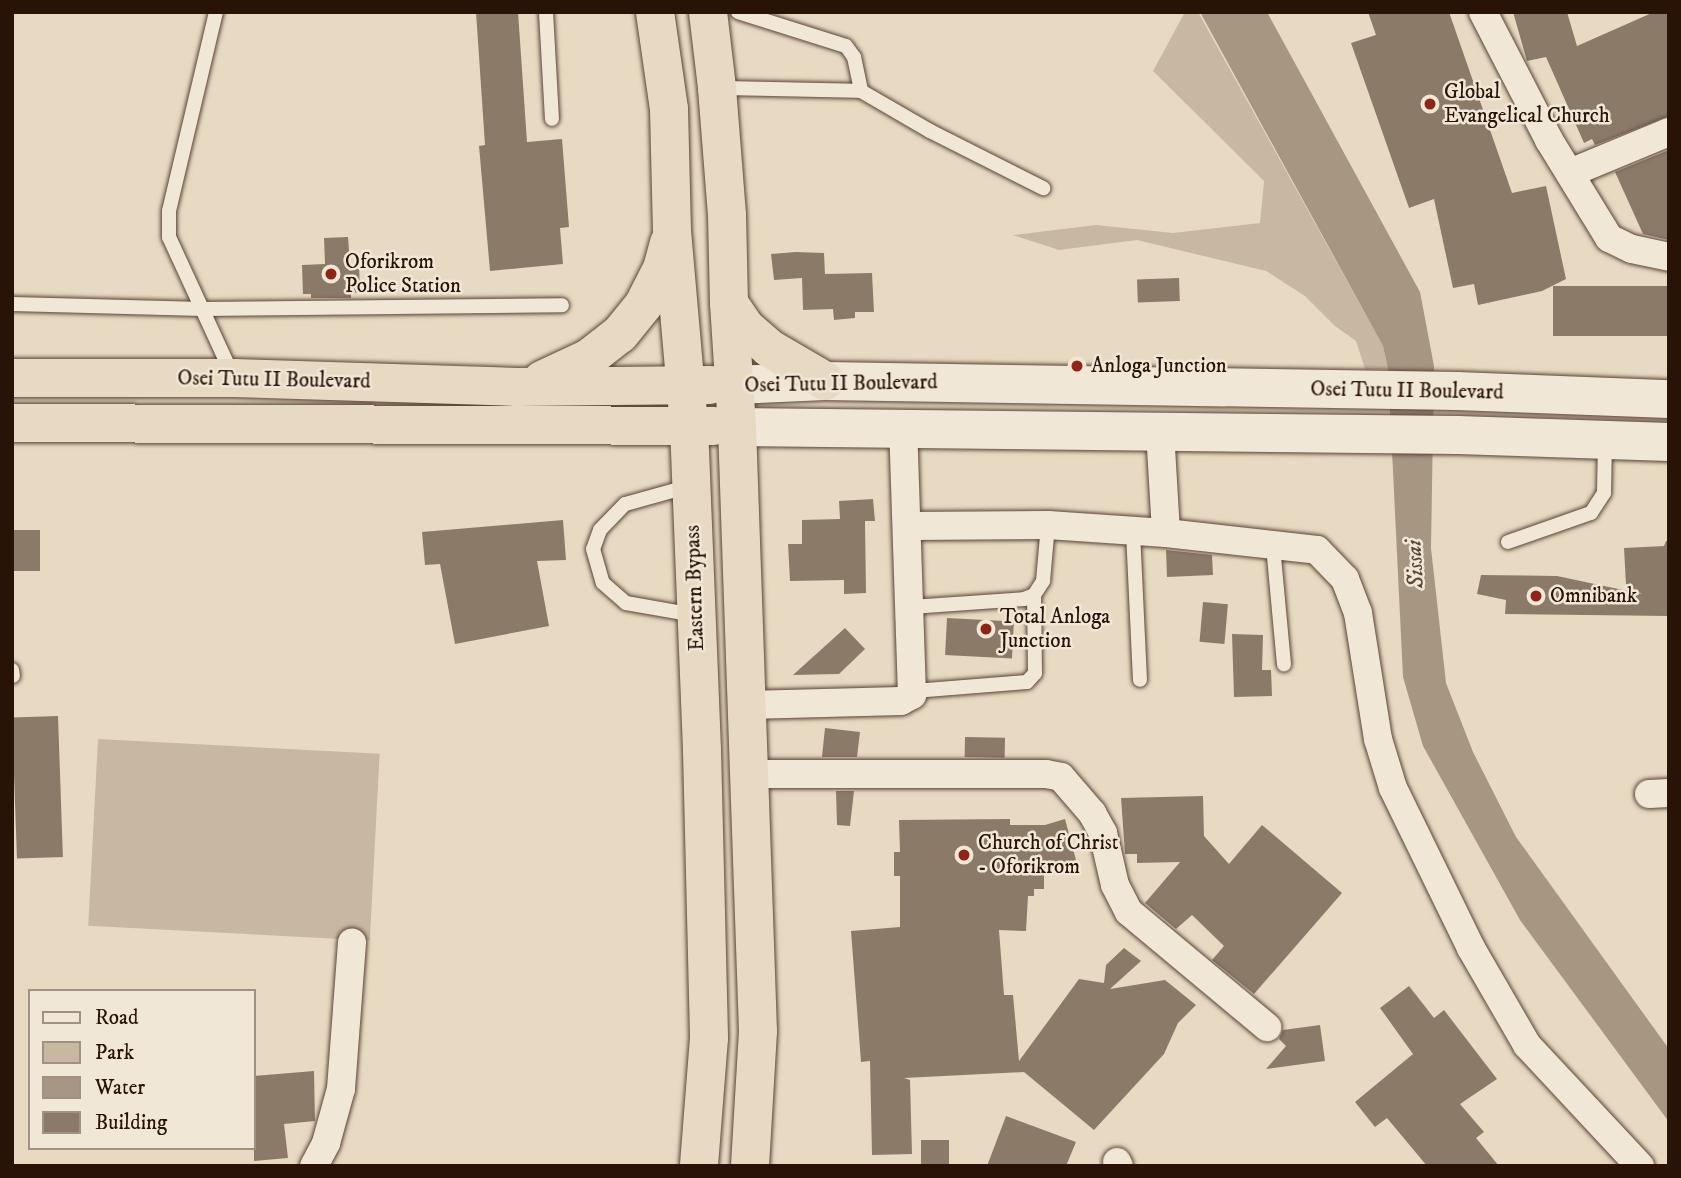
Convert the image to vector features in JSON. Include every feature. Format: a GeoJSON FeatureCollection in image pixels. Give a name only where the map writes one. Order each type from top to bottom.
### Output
{"type":"FeatureCollection","features":[{"type":"Feature","properties":{"kind":"highway","name":"Eastern Bypass"},"geometry":{"type":"LineString","coordinates":[[655,12],[669,109],[672,231],[692,485],[709,1038],[699,1166]]}},
{"type":"Feature","properties":{"kind":"highway"},"geometry":{"type":"LineString","coordinates":[[708,12],[727,215],[729,303],[737,427],[758,1031],[750,1166]]}},
{"type":"Feature","properties":{"kind":"highway"},"geometry":{"type":"LineString","coordinates":[[517,387],[566,370],[589,358],[620,334],[644,304],[662,269],[672,231]]}},
{"type":"Feature","properties":{"kind":"highway"},"geometry":{"type":"LineString","coordinates":[[729,303],[745,327],[769,348],[825,381]]}},
{"type":"Feature","properties":{"kind":"highway","name":"Osei Tutu II Boulevard"},"geometry":{"type":"LineString","coordinates":[[12,378],[234,378],[517,387],[735,385]]}},
{"type":"Feature","properties":{"kind":"highway","name":"Osei Tutu II Boulevard"},"geometry":{"type":"LineString","coordinates":[[12,423],[335,427],[737,427]]}},
{"type":"Feature","properties":{"kind":"main road","name":"Osei Tutu II Boulevard"},"geometry":{"type":"LineString","coordinates":[[735,385],[825,381],[1457,390],[1669,400]]}},
{"type":"Feature","properties":{"kind":"main road","name":"Osei Tutu II Boulevard"},"geometry":{"type":"LineString","coordinates":[[737,427],[1458,435],[1669,442]]}},
{"type":"Feature","properties":{"kind":"street"},"geometry":{"type":"LineString","coordinates":[[1483,12],[1549,140],[1609,238],[1632,249],[1669,257]]}},
{"type":"Feature","properties":{"kind":"street"},"geometry":{"type":"LineString","coordinates":[[1570,173],[1669,132]]}},
{"type":"Feature","properties":{"kind":"street"},"geometry":{"type":"LineString","coordinates":[[747,705],[901,701],[914,691],[903,428]]}},
{"type":"Feature","properties":{"kind":"street"},"geometry":{"type":"LineString","coordinates":[[1160,431],[1166,533]]}},
{"type":"Feature","properties":{"kind":"street"},"geometry":{"type":"LineString","coordinates":[[909,526],[1048,525],[1166,533],[1317,550],[1345,579],[1358,613],[1378,739],[1393,788],[1471,948],[1527,1045],[1640,1166]]}},
{"type":"Feature","properties":{"kind":"street"},"geometry":{"type":"LineString","coordinates":[[749,774],[1046,774],[1061,777],[1092,813],[1103,833],[1115,886],[1129,912],[1267,1027]]}},
{"type":"Feature","properties":{"kind":"street"},"geometry":{"type":"LineString","coordinates":[[314,1166],[326,1143],[341,1089],[352,942]]}},
{"type":"Feature","properties":{"kind":"lane"},"geometry":{"type":"LineString","coordinates":[[216,12],[169,211],[170,237],[234,378]]}},
{"type":"Feature","properties":{"kind":"lane"},"geometry":{"type":"LineString","coordinates":[[546,12],[552,119]]}},
{"type":"Feature","properties":{"kind":"lane"},"geometry":{"type":"LineString","coordinates":[[738,12],[846,46],[854,57],[861,91]]}},
{"type":"Feature","properties":{"kind":"lane"},"geometry":{"type":"LineString","coordinates":[[717,88],[861,91],[930,131],[1043,188]]}},
{"type":"Feature","properties":{"kind":"lane"},"geometry":{"type":"LineString","coordinates":[[12,303],[203,309],[562,305]]}},
{"type":"Feature","properties":{"kind":"lane"},"geometry":{"type":"LineString","coordinates":[[1508,542],[1591,513],[1605,493],[1605,440]]}},
{"type":"Feature","properties":{"kind":"lane"},"geometry":{"type":"LineString","coordinates":[[692,485],[625,504],[600,530],[593,549],[603,583],[626,603],[696,615]]}},
{"type":"Feature","properties":{"kind":"lane"},"geometry":{"type":"LineString","coordinates":[[914,691],[1027,682],[1035,673],[1034,595],[1043,581],[1048,525]]}},
{"type":"Feature","properties":{"kind":"lane"},"geometry":{"type":"LineString","coordinates":[[1133,532],[1140,680]]}},
{"type":"Feature","properties":{"kind":"lane"},"geometry":{"type":"LineString","coordinates":[[1273,546],[1284,664]]}},
{"type":"Feature","properties":{"kind":"lane"},"geometry":{"type":"LineString","coordinates":[[911,607],[1024,599],[1034,595]]}},
{"type":"Feature","properties":{"kind":"lane"},"geometry":{"type":"LineString","coordinates":[[12,670],[13,676]]}},
{"type":"Feature","properties":{"kind":"green space"},"geometry":{"type":"Polygon","coordinates":[[[1185,12],[1198,12],[1383,346],[1388,369],[1365,369],[1356,341],[1335,326],[1305,296],[1266,271],[1137,240],[1059,250],[1013,235],[1096,225],[1173,233],[1260,223],[1264,181],[1153,71],[1185,12]]]}},
{"type":"Feature","properties":{"kind":"green space"},"geometry":{"type":"Polygon","coordinates":[[[98,739],[380,754],[370,941],[88,926],[98,739]]]}},
{"type":"Feature","properties":{"kind":"water","name":"Sissai"},"geometry":{"type":"Polygon","coordinates":[[[1200,12],[1267,12],[1420,292],[1434,366],[1431,548],[1446,683],[1473,752],[1516,837],[1669,1049],[1669,1122],[1520,920],[1423,746],[1403,677],[1388,369],[1383,346],[1200,12]]]}},
{"type":"Feature","properties":{"kind":"building"},"geometry":{"type":"Polygon","coordinates":[[[476,12],[518,12],[527,142],[562,139],[569,227],[560,228],[563,264],[490,271],[479,146],[485,145],[476,12]]]}},
{"type":"Feature","properties":{"kind":"building"},"geometry":{"type":"Polygon","coordinates":[[[1368,12],[1449,12],[1512,193],[1546,186],[1566,279],[1542,291],[1478,305],[1474,284],[1453,288],[1434,199],[1409,208],[1351,43],[1376,35],[1368,12]]]}},
{"type":"Feature","properties":{"kind":"building"},"geometry":{"type":"Polygon","coordinates":[[[1513,12],[1567,12],[1577,46],[1654,12],[1669,12],[1669,116],[1595,145],[1592,139],[1584,143],[1546,57],[1527,61],[1513,12]]]}},
{"type":"Feature","properties":{"kind":"building"},"geometry":{"type":"Polygon","coordinates":[[[1669,150],[1669,240],[1643,234],[1615,172],[1669,150]]]}},
{"type":"Feature","properties":{"kind":"building"},"geometry":{"type":"Polygon","coordinates":[[[348,237],[350,265],[359,265],[360,292],[351,293],[351,298],[311,298],[311,294],[303,294],[302,265],[325,264],[324,238],[348,237]]]}},
{"type":"Feature","properties":{"kind":"building"},"geometry":{"type":"Polygon","coordinates":[[[824,253],[825,274],[872,273],[874,312],[855,312],[855,318],[834,320],[833,309],[803,310],[802,278],[774,280],[771,254],[824,253]]]}},
{"type":"Feature","properties":{"kind":"building"},"geometry":{"type":"Polygon","coordinates":[[[1179,278],[1180,301],[1138,302],[1137,279],[1179,278]]]}},
{"type":"Feature","properties":{"kind":"building"},"geometry":{"type":"Polygon","coordinates":[[[1553,286],[1669,286],[1669,336],[1553,336],[1553,286]]]}},
{"type":"Feature","properties":{"kind":"building"},"geometry":{"type":"Polygon","coordinates":[[[873,499],[875,521],[865,521],[866,593],[844,594],[844,580],[790,581],[788,544],[802,544],[802,520],[840,519],[839,501],[873,499]]]}},
{"type":"Feature","properties":{"kind":"building"},"geometry":{"type":"Polygon","coordinates":[[[563,520],[566,560],[537,561],[549,626],[455,644],[440,564],[425,565],[422,532],[563,520]]]}},
{"type":"Feature","properties":{"kind":"building"},"geometry":{"type":"Polygon","coordinates":[[[12,530],[40,530],[40,571],[12,571],[12,530]]]}},
{"type":"Feature","properties":{"kind":"building"},"geometry":{"type":"Polygon","coordinates":[[[1666,541],[1669,541],[1669,616],[1505,614],[1506,600],[1477,594],[1481,575],[1557,576],[1642,594],[1626,585],[1624,548],[1664,546],[1666,541]]]}},
{"type":"Feature","properties":{"kind":"building"},"geometry":{"type":"Polygon","coordinates":[[[1166,550],[1212,555],[1213,575],[1167,577],[1166,550]]]}},
{"type":"Feature","properties":{"kind":"building"},"geometry":{"type":"Polygon","coordinates":[[[1203,602],[1228,604],[1224,644],[1200,642],[1203,602]]]}},
{"type":"Feature","properties":{"kind":"building"},"geometry":{"type":"Polygon","coordinates":[[[947,618],[1014,622],[1012,658],[945,655],[947,618]]]}},
{"type":"Feature","properties":{"kind":"building"},"geometry":{"type":"Polygon","coordinates":[[[845,628],[865,649],[839,674],[793,675],[845,628]]]}},
{"type":"Feature","properties":{"kind":"building"},"geometry":{"type":"Polygon","coordinates":[[[1232,634],[1263,635],[1262,670],[1271,670],[1272,696],[1234,697],[1232,634]]]}},
{"type":"Feature","properties":{"kind":"building"},"geometry":{"type":"Polygon","coordinates":[[[58,716],[63,857],[17,859],[12,718],[58,716]]]}},
{"type":"Feature","properties":{"kind":"building"},"geometry":{"type":"Polygon","coordinates":[[[825,728],[860,732],[857,757],[822,757],[825,728]]]}},
{"type":"Feature","properties":{"kind":"building"},"geometry":{"type":"Polygon","coordinates":[[[965,737],[1005,738],[1005,758],[965,757],[965,737]]]}},
{"type":"Feature","properties":{"kind":"building"},"geometry":{"type":"Polygon","coordinates":[[[836,791],[854,791],[850,826],[837,825],[836,791]]]}},
{"type":"Feature","properties":{"kind":"building"},"geometry":{"type":"Polygon","coordinates":[[[1203,796],[1204,836],[1229,864],[1262,825],[1342,893],[1254,994],[1212,960],[1224,946],[1192,915],[1176,929],[1145,903],[1180,862],[1137,863],[1137,854],[1125,854],[1121,798],[1203,796]]]}},
{"type":"Feature","properties":{"kind":"building"},"geometry":{"type":"Polygon","coordinates":[[[1010,819],[1010,825],[1045,825],[1065,819],[1076,860],[1044,868],[1044,889],[1034,889],[1034,896],[1028,896],[1026,931],[999,930],[1004,995],[1013,995],[1019,1061],[1079,979],[1104,983],[1106,965],[1124,948],[1141,961],[1110,989],[1165,980],[1196,1005],[1178,1023],[1164,1054],[1094,1130],[1024,1072],[904,1078],[910,1080],[912,1154],[872,1155],[870,1061],[861,1062],[851,931],[900,927],[900,876],[894,876],[894,852],[900,852],[899,820],[1010,819]]]}},
{"type":"Feature","properties":{"kind":"building"},"geometry":{"type":"Polygon","coordinates":[[[1409,986],[1434,1018],[1444,1010],[1497,1079],[1460,1104],[1484,1132],[1476,1138],[1499,1166],[1427,1166],[1387,1118],[1375,1127],[1355,1102],[1413,1054],[1380,1008],[1409,986]]]}},
{"type":"Feature","properties":{"kind":"building"},"geometry":{"type":"Polygon","coordinates":[[[1320,1025],[1325,1061],[1266,1069],[1286,1046],[1279,1039],[1283,1030],[1320,1025]]]}},
{"type":"Feature","properties":{"kind":"building"},"geometry":{"type":"Polygon","coordinates":[[[314,1071],[315,1121],[284,1124],[288,1158],[254,1161],[256,1076],[314,1071]]]}},
{"type":"Feature","properties":{"kind":"building"},"geometry":{"type":"Polygon","coordinates":[[[1006,1116],[1076,1142],[1066,1166],[987,1166],[1006,1116]]]}},
{"type":"Feature","properties":{"kind":"building"},"geometry":{"type":"Polygon","coordinates":[[[921,1140],[949,1140],[949,1166],[921,1166],[921,1140]]]}},
{"type":"Feature","properties":{"kind":"place","name":"Global Evangelical Church"},"geometry":{"type":"Point","coordinates":[1430,104]}},
{"type":"Feature","properties":{"kind":"place","name":"Oforikrom Police Station"},"geometry":{"type":"Point","coordinates":[331,274]}},
{"type":"Feature","properties":{"kind":"place","name":"Anloga Junction"},"geometry":{"type":"Point","coordinates":[1077,366]}},
{"type":"Feature","properties":{"kind":"place","name":"Omnibank"},"geometry":{"type":"Point","coordinates":[1536,596]}},
{"type":"Feature","properties":{"kind":"place","name":"Total Anloga Junction"},"geometry":{"type":"Point","coordinates":[986,629]}},
{"type":"Feature","properties":{"kind":"place","name":"Church of Christ - Oforikrom"},"geometry":{"type":"Point","coordinates":[964,855]}}]}
